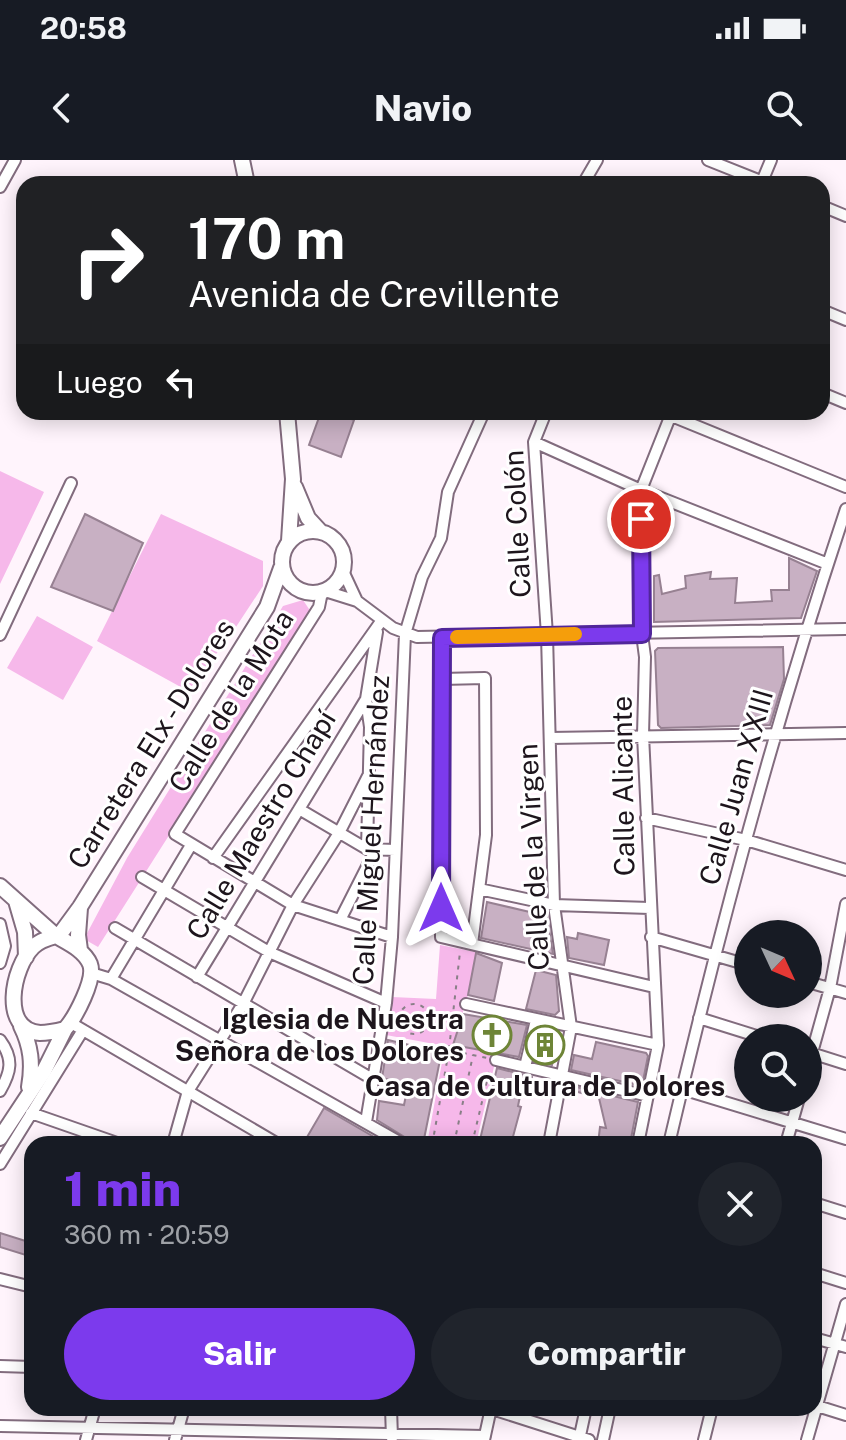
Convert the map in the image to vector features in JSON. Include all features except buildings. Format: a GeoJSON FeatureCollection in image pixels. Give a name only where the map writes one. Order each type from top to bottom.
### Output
{"type":"FeatureCollection","features":[{"type":"Feature","properties":{"kind":"main road"},"geometry":{"type":"LineString","coordinates":[[288,420],[293,479],[289,541],[282,554],[281,568],[288,582],[299,591],[310,594],[324,592],[336,583],[344,563],[335,539],[320,531],[308,530],[289,541]]}},
{"type":"Feature","properties":{"kind":"main road"},"geometry":{"type":"LineString","coordinates":[[293,479],[304,510],[320,531]]}},
{"type":"Feature","properties":{"kind":"main road","name":"Carretera Elx - Dolores"},"geometry":{"type":"LineString","coordinates":[[57,936],[80,907],[267,607],[281,568]]}},
{"type":"Feature","properties":{"kind":"main road","name":"Carretera Elx - Dolores"},"geometry":{"type":"LineString","coordinates":[[267,607],[299,591]]}},
{"type":"Feature","properties":{"kind":"main road"},"geometry":{"type":"LineString","coordinates":[[0,886],[57,936],[80,950],[90,964],[91,973],[73,1027],[0,1138]]}},
{"type":"Feature","properties":{"kind":"main road"},"geometry":{"type":"LineString","coordinates":[[16,901],[25,932],[26,957]]}},
{"type":"Feature","properties":{"kind":"main road"},"geometry":{"type":"LineString","coordinates":[[80,907],[80,950]]}},
{"type":"Feature","properties":{"kind":"main road"},"geometry":{"type":"LineString","coordinates":[[27,1095],[32,1072],[30,1044],[11,1011],[11,989],[34,946],[57,936]]}},
{"type":"Feature","properties":{"kind":"main road"},"geometry":{"type":"LineString","coordinates":[[21,1026],[38,1033],[73,1027]]}},
{"type":"Feature","properties":{"kind":"street"},"geometry":{"type":"LineString","coordinates":[[0,187],[15,160]]}},
{"type":"Feature","properties":{"kind":"street"},"geometry":{"type":"LineString","coordinates":[[708,160],[747,176]]}},
{"type":"Feature","properties":{"kind":"street","name":"Calle Miguel Hernández"},"geometry":{"type":"LineString","coordinates":[[366,1122],[386,1003],[392,937],[405,634],[422,577],[441,538],[448,492],[480,420]]}},
{"type":"Feature","properties":{"kind":"street","name":"Calle Colón"},"geometry":{"type":"LineString","coordinates":[[543,420],[534,442],[547,635]]}},
{"type":"Feature","properties":{"kind":"street"},"geometry":{"type":"LineString","coordinates":[[641,490],[666,420]]}},
{"type":"Feature","properties":{"kind":"street"},"geometry":{"type":"LineString","coordinates":[[685,420],[846,487]]}},
{"type":"Feature","properties":{"kind":"street"},"geometry":{"type":"LineString","coordinates":[[534,442],[641,490],[828,564]]}},
{"type":"Feature","properties":{"kind":"street"},"geometry":{"type":"LineString","coordinates":[[0,635],[71,483]]}},
{"type":"Feature","properties":{"kind":"street","name":"Calle Alicante"},"geometry":{"type":"LineString","coordinates":[[640,1136],[658,1045],[643,735],[645,657],[642,634],[641,490]]}},
{"type":"Feature","properties":{"kind":"street","name":"Calle Juan XXIII"},"geometry":{"type":"LineString","coordinates":[[671,1136],[714,955],[746,840],[805,632],[846,509]]}},
{"type":"Feature","properties":{"kind":"street"},"geometry":{"type":"LineString","coordinates":[[343,571],[357,601]]}},
{"type":"Feature","properties":{"kind":"street"},"geometry":{"type":"LineString","coordinates":[[324,592],[357,601],[405,634],[417,637],[846,629]]}},
{"type":"Feature","properties":{"kind":"street","name":"Calle de la Mota"},"geometry":{"type":"LineString","coordinates":[[191,845],[175,834],[319,607],[324,592]]}},
{"type":"Feature","properties":{"kind":"street"},"geometry":{"type":"LineString","coordinates":[[340,920],[372,849],[368,776],[370,727],[366,699],[374,640],[382,620]]}},
{"type":"Feature","properties":{"kind":"street"},"geometry":{"type":"LineString","coordinates":[[213,858],[382,620]]}},
{"type":"Feature","properties":{"kind":"street","name":"Calle de la Virgen"},"geometry":{"type":"LineString","coordinates":[[547,635],[554,905],[571,1027],[551,1136]]}},
{"type":"Feature","properties":{"kind":"street"},"geometry":{"type":"LineString","coordinates":[[442,638],[441,937],[654,987]]}},
{"type":"Feature","properties":{"kind":"street"},"geometry":{"type":"LineString","coordinates":[[441,679],[485,678],[486,835],[472,944]]}},
{"type":"Feature","properties":{"kind":"street","name":"Calle Maestro Chapí"},"geometry":{"type":"LineString","coordinates":[[197,977],[366,699]]}},
{"type":"Feature","properties":{"kind":"street"},"geometry":{"type":"LineString","coordinates":[[550,738],[846,733]]}},
{"type":"Feature","properties":{"kind":"street"},"geometry":{"type":"LineString","coordinates":[[175,1136],[188,1091],[243,1004],[293,905],[339,833],[368,776]]}},
{"type":"Feature","properties":{"kind":"street"},"geometry":{"type":"LineString","coordinates":[[299,809],[372,849],[395,850]]}},
{"type":"Feature","properties":{"kind":"street"},"geometry":{"type":"LineString","coordinates":[[646,818],[746,840],[846,870]]}},
{"type":"Feature","properties":{"kind":"street"},"geometry":{"type":"LineString","coordinates":[[111,979],[191,845],[293,905],[392,937]]}},
{"type":"Feature","properties":{"kind":"street"},"geometry":{"type":"LineString","coordinates":[[142,877],[269,952],[386,1003]]}},
{"type":"Feature","properties":{"kind":"street"},"geometry":{"type":"LineString","coordinates":[[479,889],[554,905],[650,908]]}},
{"type":"Feature","properties":{"kind":"street"},"geometry":{"type":"LineString","coordinates":[[819,1024],[830,988],[846,904]]}},
{"type":"Feature","properties":{"kind":"street"},"geometry":{"type":"LineString","coordinates":[[0,924],[5,946],[0,963]]}},
{"type":"Feature","properties":{"kind":"street"},"geometry":{"type":"LineString","coordinates":[[115,928],[374,1080]]}},
{"type":"Feature","properties":{"kind":"street"},"geometry":{"type":"LineString","coordinates":[[651,937],[734,961]]}},
{"type":"Feature","properties":{"kind":"street"},"geometry":{"type":"LineString","coordinates":[[91,973],[111,979],[366,1122],[384,1136]]}},
{"type":"Feature","properties":{"kind":"street"},"geometry":{"type":"LineString","coordinates":[[822,986],[846,993]]}},
{"type":"Feature","properties":{"kind":"street"},"geometry":{"type":"LineString","coordinates":[[466,1004],[658,1045]]}},
{"type":"Feature","properties":{"kind":"street"},"geometry":{"type":"LineString","coordinates":[[699,1018],[734,1029]]}},
{"type":"Feature","properties":{"kind":"street"},"geometry":{"type":"LineString","coordinates":[[525,1067],[536,1020]]}},
{"type":"Feature","properties":{"kind":"street"},"geometry":{"type":"LineString","coordinates":[[0,1164],[31,1113],[73,1027],[188,1091],[256,1136]]}},
{"type":"Feature","properties":{"kind":"street"},"geometry":{"type":"LineString","coordinates":[[0,1040],[11,1066],[0,1091]]}},
{"type":"Feature","properties":{"kind":"street"},"geometry":{"type":"LineString","coordinates":[[822,1057],[846,1064]]}},
{"type":"Feature","properties":{"kind":"street"},"geometry":{"type":"LineString","coordinates":[[496,1060],[648,1096]]}},
{"type":"Feature","properties":{"kind":"street"},"geometry":{"type":"LineString","coordinates":[[682,1089],[846,1139]]}},
{"type":"Feature","properties":{"kind":"street"},"geometry":{"type":"LineString","coordinates":[[788,1136],[795,1112]]}},
{"type":"Feature","properties":{"kind":"street"},"geometry":{"type":"LineString","coordinates":[[31,1113],[97,1136]]}},
{"type":"Feature","properties":{"kind":"street"},"geometry":{"type":"LineString","coordinates":[[822,1206],[846,1213]]}},
{"type":"Feature","properties":{"kind":"street"},"geometry":{"type":"LineString","coordinates":[[822,1276],[846,1283]]}},
{"type":"Feature","properties":{"kind":"street"},"geometry":{"type":"LineString","coordinates":[[0,1279],[24,1285]]}},
{"type":"Feature","properties":{"kind":"street"},"geometry":{"type":"LineString","coordinates":[[822,1383],[846,1304]]}},
{"type":"Feature","properties":{"kind":"street"},"geometry":{"type":"LineString","coordinates":[[822,1340],[846,1347]]}},
{"type":"Feature","properties":{"kind":"street"},"geometry":{"type":"LineString","coordinates":[[0,1366],[24,1367]]}},
{"type":"Feature","properties":{"kind":"street"},"geometry":{"type":"LineString","coordinates":[[822,1408],[846,1415]]}},
{"type":"Feature","properties":{"kind":"street"},"geometry":{"type":"LineString","coordinates":[[86,1440],[93,1416]]}},
{"type":"Feature","properties":{"kind":"street"},"geometry":{"type":"LineString","coordinates":[[175,1440],[182,1416]]}},
{"type":"Feature","properties":{"kind":"street"},"geometry":{"type":"LineString","coordinates":[[391,1416],[392,1437]]}},
{"type":"Feature","properties":{"kind":"street"},"geometry":{"type":"LineString","coordinates":[[0,1426],[178,1428],[484,1438],[488,1416]]}},
{"type":"Feature","properties":{"kind":"street"},"geometry":{"type":"LineString","coordinates":[[514,1416],[583,1439],[585,1416]]}},
{"type":"Feature","properties":{"kind":"street"},"geometry":{"type":"LineString","coordinates":[[603,1440],[608,1416]]}},
{"type":"Feature","properties":{"kind":"street"},"geometry":{"type":"LineString","coordinates":[[704,1440],[710,1416]]}},
{"type":"Feature","properties":{"kind":"street"},"geometry":{"type":"LineString","coordinates":[[807,1440],[813,1416]]}},
{"type":"Feature","properties":{"kind":"path"},"geometry":{"type":"LineString","coordinates":[[434,1136],[449,1050],[461,949]]}},
{"type":"Feature","properties":{"kind":"path"},"geometry":{"type":"LineString","coordinates":[[414,1004],[426,1010],[429,1019],[422,1031],[412,1033],[403,1029],[399,1020],[401,1010],[414,1004]]}},
{"type":"Feature","properties":{"kind":"path"},"geometry":{"type":"LineString","coordinates":[[429,1019],[451,1024]]}},
{"type":"Feature","properties":{"kind":"path"},"geometry":{"type":"LineString","coordinates":[[449,1050],[492,1059],[474,1136]]}},
{"type":"Feature","properties":{"kind":"path"},"geometry":{"type":"LineString","coordinates":[[456,1136],[473,1055]]}},
{"type":"Feature","properties":{"kind":"shaded area"},"geometry":{"type":"Polygon","coordinates":[[[0,471],[44,492],[0,584],[0,471]]]}},
{"type":"Feature","properties":{"kind":"shaded area"},"geometry":{"type":"Polygon","coordinates":[[[161,514],[263,561],[263,586],[188,691],[97,641],[161,514]]]}},
{"type":"Feature","properties":{"kind":"shaded area"},"geometry":{"type":"Polygon","coordinates":[[[303,600],[311,612],[98,947],[84,939],[127,858],[283,606],[303,600]]]}},
{"type":"Feature","properties":{"kind":"shaded area"},"geometry":{"type":"Polygon","coordinates":[[[37,616],[93,647],[63,700],[7,668],[37,616]]]}},
{"type":"Feature","properties":{"kind":"shaded area"},"geometry":{"type":"Polygon","coordinates":[[[440,945],[476,952],[468,995],[453,1045],[497,1054],[478,1136],[428,1136],[445,1046],[386,1035],[392,997],[436,999],[440,945]]]}},
{"type":"Feature","properties":{"kind":"slow traffic"},"geometry":{"type":"LineString","coordinates":[[457,637],[575,634]]}},
{"type":"Feature","properties":{"kind":"place","name":"Iglesia de Nuestra Señora de los Dolores"},"geometry":{"type":"Point","coordinates":[492,1035]}},
{"type":"Feature","properties":{"kind":"place","name":"Casa de Cultura de Dolores"},"geometry":{"type":"Point","coordinates":[545,1045]}},
{"type":"Feature","properties":{"kind":"route"},"geometry":{"type":"LineString","coordinates":[[441,908],[442,638],[642,634],[641,519]]}}]}
